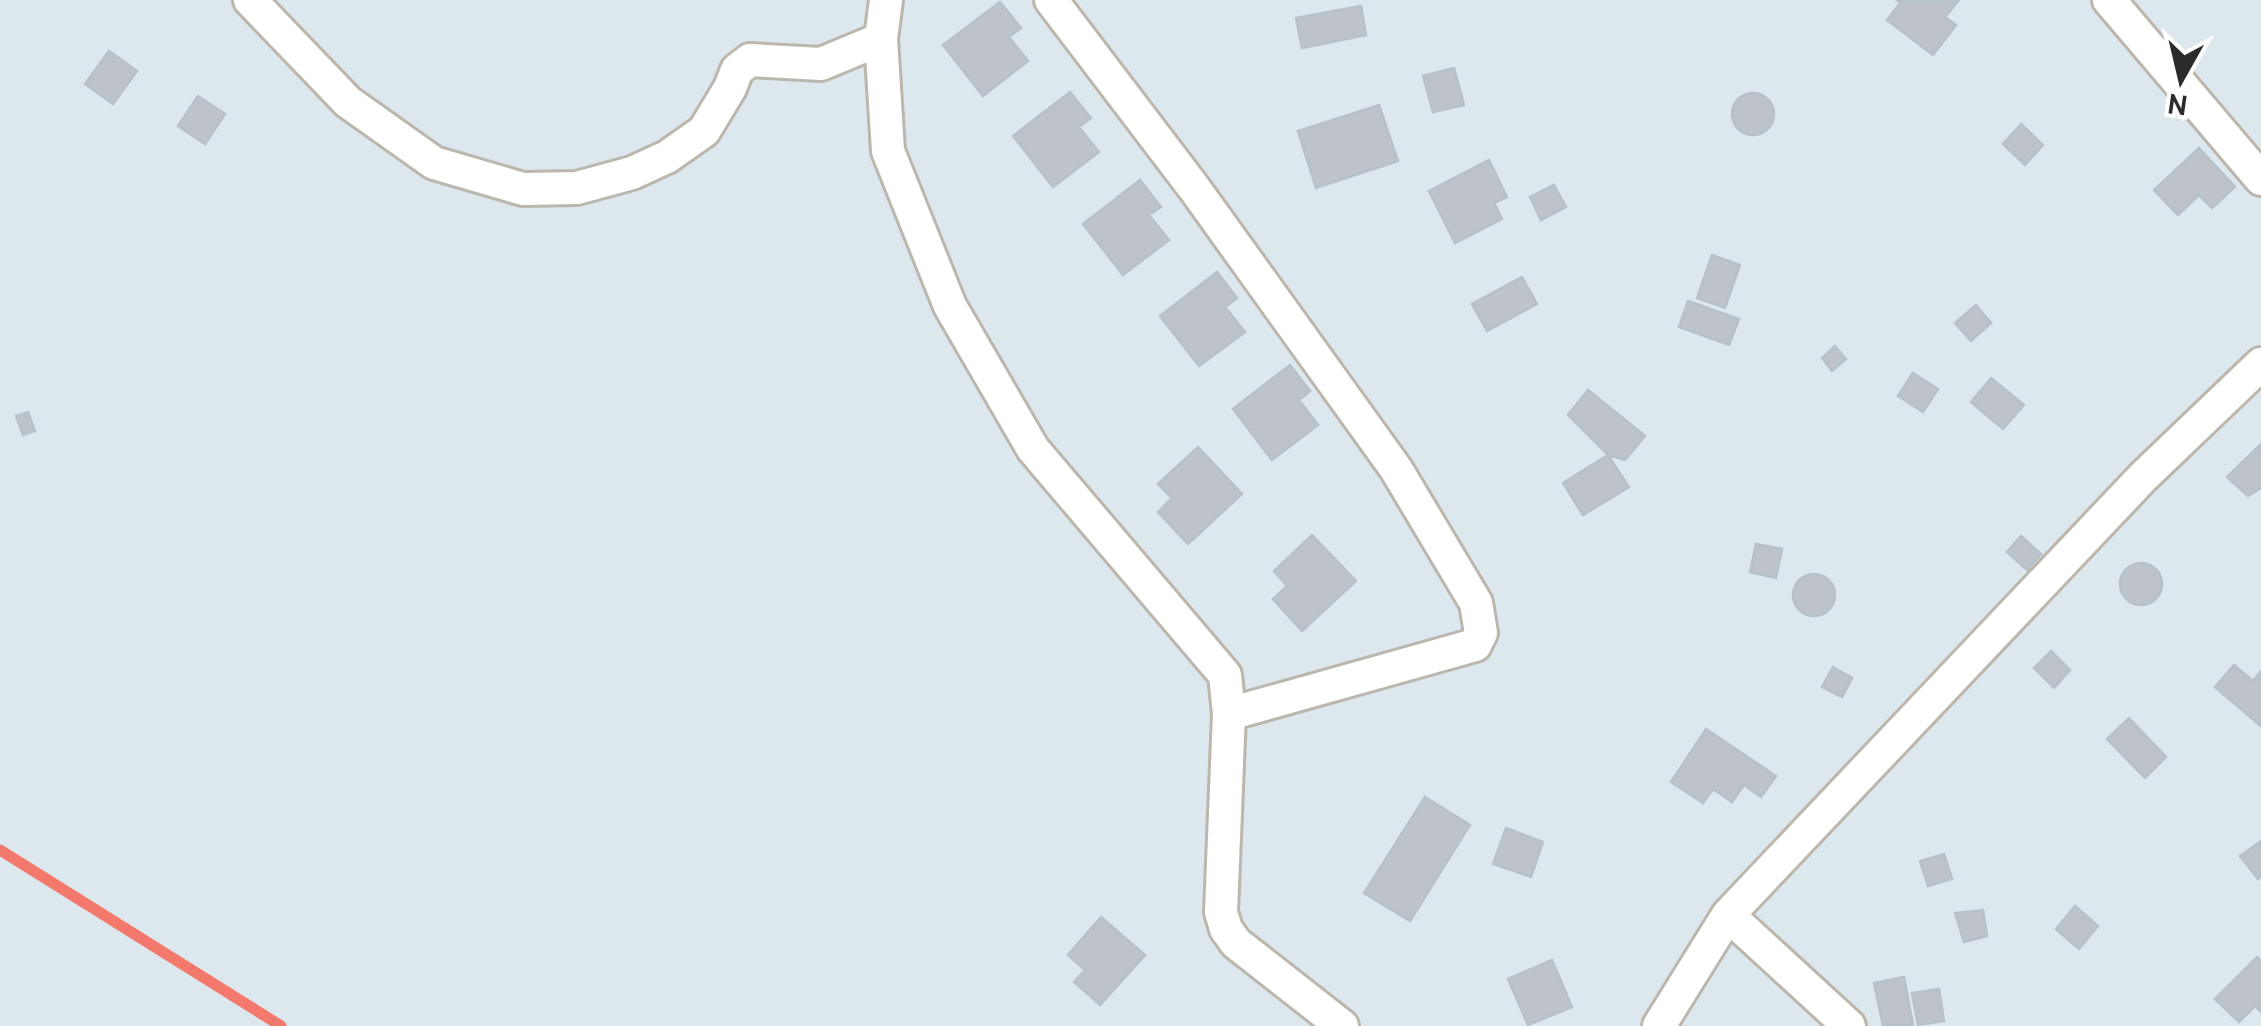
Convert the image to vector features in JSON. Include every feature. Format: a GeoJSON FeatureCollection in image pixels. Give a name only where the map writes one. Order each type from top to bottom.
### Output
{"type":"FeatureCollection","features":[{"type":"Feature","properties":{"kind":"street"},"geometry":{"type":"LineString","coordinates":[[250,0],[348,102],[434,163],[523,188],[577,188],[632,173],[667,157],[704,131],[737,70],[750,60],[821,64],[882,39]]}},
{"type":"Feature","properties":{"kind":"street"},"geometry":{"type":"LineString","coordinates":[[886,0],[882,39],[888,151],[950,306],[1033,449],[1225,675],[1230,714],[1221,912],[1226,930],[1342,1026]]}},
{"type":"Feature","properties":{"kind":"street"},"geometry":{"type":"LineString","coordinates":[[1051,0],[1194,188],[1396,469],[1476,602],[1481,632],[1475,645],[1230,714]]}},
{"type":"Feature","properties":{"kind":"street"},"geometry":{"type":"LineString","coordinates":[[2109,0],[2261,179]]}},
{"type":"Feature","properties":{"kind":"street"},"geometry":{"type":"LineString","coordinates":[[1659,1026],[1728,916],[2143,477],[2261,364]]}},
{"type":"Feature","properties":{"kind":"street"},"geometry":{"type":"LineString","coordinates":[[1728,916],[1849,1026]]}},
{"type":"Feature","properties":{"kind":"building"},"geometry":{"type":"Polygon","coordinates":[[[1897,0],[1959,0],[1945,17],[1956,25],[1933,55],[1887,20],[1900,3],[1897,0]]]}},
{"type":"Feature","properties":{"kind":"building"},"geometry":{"type":"Polygon","coordinates":[[[1000,2],[1021,28],[1009,37],[1028,61],[983,96],[943,45],[1000,2]]]}},
{"type":"Feature","properties":{"kind":"building"},"geometry":{"type":"Polygon","coordinates":[[[1361,6],[1366,35],[1302,48],[1296,18],[1361,6]]]}},
{"type":"Feature","properties":{"kind":"building"},"geometry":{"type":"Polygon","coordinates":[[[109,51],[137,71],[113,104],[85,84],[109,51]]]}},
{"type":"Feature","properties":{"kind":"building"},"geometry":{"type":"Polygon","coordinates":[[[1454,68],[1464,105],[1433,112],[1423,76],[1454,68]]]}},
{"type":"Feature","properties":{"kind":"building"},"geometry":{"type":"Polygon","coordinates":[[[1070,92],[1091,118],[1079,127],[1099,152],[1053,187],[1013,136],[1070,92]]]}},
{"type":"Feature","properties":{"kind":"building"},"geometry":{"type":"Polygon","coordinates":[[[1753,93],[1768,99],[1774,114],[1768,129],[1753,135],[1738,129],[1732,114],[1738,99],[1753,93]]]}},
{"type":"Feature","properties":{"kind":"building"},"geometry":{"type":"Polygon","coordinates":[[[198,96],[225,114],[205,144],[178,126],[198,96]]]}},
{"type":"Feature","properties":{"kind":"building"},"geometry":{"type":"Polygon","coordinates":[[[1379,105],[1398,161],[1316,188],[1298,131],[1379,105]]]}},
{"type":"Feature","properties":{"kind":"building"},"geometry":{"type":"Polygon","coordinates":[[[2021,124],[2043,145],[2025,165],[2003,144],[2021,124]]]}},
{"type":"Feature","properties":{"kind":"building"},"geometry":{"type":"Polygon","coordinates":[[[2199,148],[2235,187],[2212,208],[2199,195],[2178,215],[2154,190],[2199,148]]]}},
{"type":"Feature","properties":{"kind":"building"},"geometry":{"type":"Polygon","coordinates":[[[1489,160],[1507,197],[1494,203],[1502,219],[1455,243],[1429,191],[1489,160]]]}},
{"type":"Feature","properties":{"kind":"building"},"geometry":{"type":"Polygon","coordinates":[[[1140,180],[1161,207],[1149,215],[1169,240],[1123,275],[1083,224],[1140,180]]]}},
{"type":"Feature","properties":{"kind":"building"},"geometry":{"type":"Polygon","coordinates":[[[1554,185],[1566,207],[1541,220],[1530,197],[1554,185]]]}},
{"type":"Feature","properties":{"kind":"building"},"geometry":{"type":"Polygon","coordinates":[[[1712,255],[1740,265],[1725,308],[1697,298],[1712,255]]]}},
{"type":"Feature","properties":{"kind":"building"},"geometry":{"type":"Polygon","coordinates":[[[1217,272],[1237,298],[1225,307],[1245,332],[1199,366],[1160,316],[1217,272]]]}},
{"type":"Feature","properties":{"kind":"building"},"geometry":{"type":"Polygon","coordinates":[[[1522,277],[1537,304],[1487,331],[1472,304],[1522,277]]]}},
{"type":"Feature","properties":{"kind":"building"},"geometry":{"type":"Polygon","coordinates":[[[1688,301],[1739,319],[1729,345],[1679,327],[1688,301]]]}},
{"type":"Feature","properties":{"kind":"building"},"geometry":{"type":"Polygon","coordinates":[[[1976,305],[1991,323],[1971,341],[1955,323],[1976,305]]]}},
{"type":"Feature","properties":{"kind":"building"},"geometry":{"type":"Polygon","coordinates":[[[1835,346],[1846,359],[1832,371],[1822,358],[1835,346]]]}},
{"type":"Feature","properties":{"kind":"building"},"geometry":{"type":"Polygon","coordinates":[[[1290,365],[1310,391],[1299,400],[1318,425],[1272,460],[1233,409],[1290,365]]]}},
{"type":"Feature","properties":{"kind":"building"},"geometry":{"type":"Polygon","coordinates":[[[1913,373],[1938,389],[1923,412],[1898,396],[1913,373]]]}},
{"type":"Feature","properties":{"kind":"building"},"geometry":{"type":"Polygon","coordinates":[[[1991,378],[2024,405],[2003,429],[1971,402],[1991,378]]]}},
{"type":"Feature","properties":{"kind":"building"},"geometry":{"type":"Polygon","coordinates":[[[1588,390],[1645,436],[1625,460],[1608,455],[1568,415],[1588,390]]]}},
{"type":"Feature","properties":{"kind":"building"},"geometry":{"type":"Polygon","coordinates":[[[28,412],[35,431],[23,435],[16,416],[28,412]]]}},
{"type":"Feature","properties":{"kind":"building"},"geometry":{"type":"Polygon","coordinates":[[[2261,444],[2261,488],[2248,496],[2227,477],[2261,444]]]}},
{"type":"Feature","properties":{"kind":"building"},"geometry":{"type":"Polygon","coordinates":[[[1198,447],[1242,494],[1188,544],[1158,512],[1172,498],[1158,484],[1198,447]]]}},
{"type":"Feature","properties":{"kind":"building"},"geometry":{"type":"Polygon","coordinates":[[[1608,455],[1629,487],[1583,515],[1563,483],[1608,455]]]}},
{"type":"Feature","properties":{"kind":"building"},"geometry":{"type":"Polygon","coordinates":[[[1312,535],[1356,581],[1302,631],[1273,599],[1287,586],[1274,571],[1312,535]]]}},
{"type":"Feature","properties":{"kind":"building"},"geometry":{"type":"Polygon","coordinates":[[[2021,536],[2041,554],[2027,570],[2007,552],[2021,536]]]}},
{"type":"Feature","properties":{"kind":"building"},"geometry":{"type":"Polygon","coordinates":[[[1756,544],[1782,549],[1776,578],[1750,572],[1756,544]]]}},
{"type":"Feature","properties":{"kind":"building"},"geometry":{"type":"Polygon","coordinates":[[[2141,563],[2156,569],[2162,584],[2156,599],[2141,605],[2126,599],[2120,584],[2126,569],[2141,563]]]}},
{"type":"Feature","properties":{"kind":"building"},"geometry":{"type":"Polygon","coordinates":[[[1814,574],[1829,580],[1835,595],[1829,610],[1814,616],[1799,610],[1793,595],[1799,580],[1814,574]]]}},
{"type":"Feature","properties":{"kind":"building"},"geometry":{"type":"Polygon","coordinates":[[[2051,651],[2070,670],[2054,688],[2034,668],[2051,651]]]}},
{"type":"Feature","properties":{"kind":"building"},"geometry":{"type":"Polygon","coordinates":[[[2234,665],[2253,681],[2261,671],[2261,726],[2215,687],[2234,665]]]}},
{"type":"Feature","properties":{"kind":"building"},"geometry":{"type":"Polygon","coordinates":[[[1833,667],[1852,678],[1842,697],[1822,687],[1833,667]]]}},
{"type":"Feature","properties":{"kind":"building"},"geometry":{"type":"Polygon","coordinates":[[[2129,718],[2166,757],[2145,778],[2107,739],[2129,718]]]}},
{"type":"Feature","properties":{"kind":"building"},"geometry":{"type":"Polygon","coordinates":[[[1706,729],[1776,776],[1761,797],[1744,785],[1732,802],[1713,789],[1703,803],[1671,782],[1706,729]]]}},
{"type":"Feature","properties":{"kind":"building"},"geometry":{"type":"Polygon","coordinates":[[[1425,797],[1470,825],[1410,921],[1364,893],[1425,797]]]}},
{"type":"Feature","properties":{"kind":"building"},"geometry":{"type":"Polygon","coordinates":[[[1506,828],[1543,842],[1531,877],[1493,864],[1506,828]]]}},
{"type":"Feature","properties":{"kind":"building"},"geometry":{"type":"Polygon","coordinates":[[[2261,841],[2261,876],[2258,879],[2240,856],[2261,841]]]}},
{"type":"Feature","properties":{"kind":"building"},"geometry":{"type":"Polygon","coordinates":[[[1944,854],[1952,879],[1928,886],[1920,861],[1944,854]]]}},
{"type":"Feature","properties":{"kind":"building"},"geometry":{"type":"Polygon","coordinates":[[[2075,906],[2098,926],[2079,949],[2056,929],[2075,906]]]}},
{"type":"Feature","properties":{"kind":"building"},"geometry":{"type":"Polygon","coordinates":[[[1983,910],[1987,936],[1964,942],[1955,913],[1983,910]]]}},
{"type":"Feature","properties":{"kind":"building"},"geometry":{"type":"Polygon","coordinates":[[[1101,917],[1145,955],[1100,1005],[1074,982],[1085,970],[1068,955],[1101,917]]]}},
{"type":"Feature","properties":{"kind":"building"},"geometry":{"type":"Polygon","coordinates":[[[2257,957],[2261,961],[2261,1012],[2255,1006],[2239,1022],[2215,999],[2257,957]]]}},
{"type":"Feature","properties":{"kind":"building"},"geometry":{"type":"Polygon","coordinates":[[[1552,960],[1572,1007],[1528,1025],[1508,979],[1552,960]]]}},
{"type":"Feature","properties":{"kind":"building"},"geometry":{"type":"Polygon","coordinates":[[[1904,977],[1913,1025],[1883,1026],[1874,983],[1904,977]]]}},
{"type":"Feature","properties":{"kind":"building"},"geometry":{"type":"Polygon","coordinates":[[[1939,989],[1944,1021],[1918,1025],[1912,993],[1939,989]]]}},
{"type":"Feature","properties":{"kind":"waterway"},"geometry":{"type":"LineString","coordinates":[[0,850],[281,1026]]}}]}
